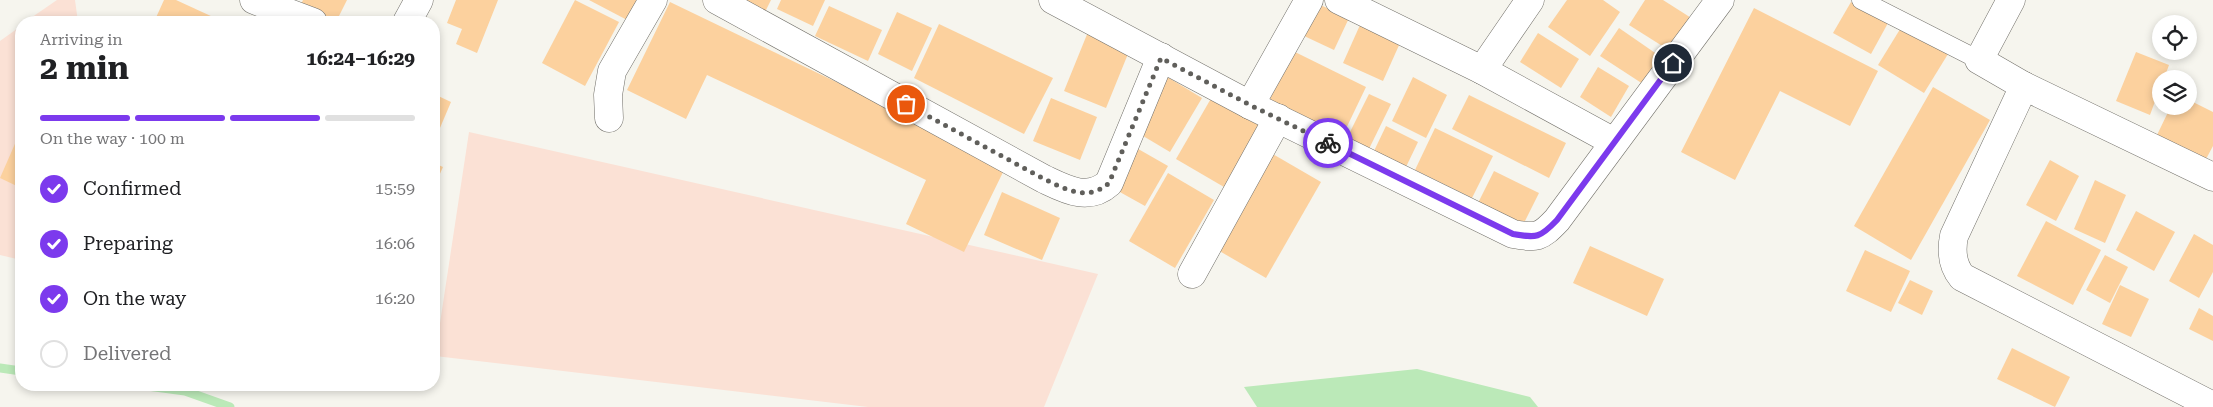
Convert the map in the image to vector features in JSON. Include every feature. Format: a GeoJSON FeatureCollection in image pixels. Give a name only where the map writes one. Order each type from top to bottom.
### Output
{"type":"FeatureCollection","features":[{"type":"Feature","properties":{"kind":"street"},"geometry":{"type":"LineString","coordinates":[[254,0],[283,5],[302,16]]}},
{"type":"Feature","properties":{"kind":"street"},"geometry":{"type":"LineString","coordinates":[[410,16],[419,0]]}},
{"type":"Feature","properties":{"kind":"street"},"geometry":{"type":"LineString","coordinates":[[610,118],[608,95],[612,71],[653,0]]}},
{"type":"Feature","properties":{"kind":"street"},"geometry":{"type":"LineString","coordinates":[[717,0],[1044,179],[1067,190],[1086,194],[1101,190],[1109,183],[1161,58]]}},
{"type":"Feature","properties":{"kind":"street"},"geometry":{"type":"LineString","coordinates":[[1250,105],[1309,0]]}},
{"type":"Feature","properties":{"kind":"street"},"geometry":{"type":"LineString","coordinates":[[1339,0],[1482,70],[1614,142]]}},
{"type":"Feature","properties":{"kind":"street"},"geometry":{"type":"LineString","coordinates":[[1482,70],[1530,0]]}},
{"type":"Feature","properties":{"kind":"street"},"geometry":{"type":"LineString","coordinates":[[1056,1],[1250,105],[1513,234],[1532,238],[1543,235],[1557,220],[1720,0]]}},
{"type":"Feature","properties":{"kind":"street"},"geometry":{"type":"LineString","coordinates":[[2011,0],[1979,60],[2024,86],[2213,177]]}},
{"type":"Feature","properties":{"kind":"street"},"geometry":{"type":"LineString","coordinates":[[2024,86],[1954,236],[1952,246],[1956,270],[1962,277],[2213,406]]}},
{"type":"Feature","properties":{"kind":"street"},"geometry":{"type":"LineString","coordinates":[[1192,274],[1278,118]]}},
{"type":"Feature","properties":{"kind":"lane"},"geometry":{"type":"LineString","coordinates":[[1861,0],[1979,60]]}},
{"type":"Feature","properties":{"kind":"shaded area"},"geometry":{"type":"Polygon","coordinates":[[[57,0],[75,0],[77,16],[34,16],[57,0]]]}},
{"type":"Feature","properties":{"kind":"shaded area"},"geometry":{"type":"Polygon","coordinates":[[[15,30],[15,259],[0,255],[0,41],[15,30]]]}},
{"type":"Feature","properties":{"kind":"shaded area"},"geometry":{"type":"Polygon","coordinates":[[[469,132],[1098,274],[1044,407],[868,407],[440,357],[440,323],[469,132]]]}},
{"type":"Feature","properties":{"kind":"shaded area"},"geometry":{"type":"Polygon","coordinates":[[[1417,369],[1530,397],[1538,407],[1257,407],[1244,387],[1417,369]]]}},
{"type":"Feature","properties":{"kind":"building"},"geometry":{"type":"Polygon","coordinates":[[[164,0],[176,0],[211,16],[157,16],[164,0]]]}},
{"type":"Feature","properties":{"kind":"building"},"geometry":{"type":"Polygon","coordinates":[[[303,0],[347,0],[339,16],[322,16],[300,7],[303,0]]]}},
{"type":"Feature","properties":{"kind":"building"},"geometry":{"type":"Polygon","coordinates":[[[456,0],[498,0],[477,53],[456,44],[462,29],[447,23],[456,0]]]}},
{"type":"Feature","properties":{"kind":"building"},"geometry":{"type":"Polygon","coordinates":[[[575,0],[619,22],[585,86],[542,63],[575,0]]]}},
{"type":"Feature","properties":{"kind":"building"},"geometry":{"type":"Polygon","coordinates":[[[589,0],[640,0],[629,21],[589,0]]]}},
{"type":"Feature","properties":{"kind":"building"},"geometry":{"type":"Polygon","coordinates":[[[740,0],[771,0],[765,12],[740,0]]]}},
{"type":"Feature","properties":{"kind":"building"},"geometry":{"type":"Polygon","coordinates":[[[781,0],[825,0],[813,26],[777,9],[781,0]]]}},
{"type":"Feature","properties":{"kind":"building"},"geometry":{"type":"Polygon","coordinates":[[[1567,0],[1603,0],[1620,12],[1590,56],[1548,27],[1567,0]]]}},
{"type":"Feature","properties":{"kind":"building"},"geometry":{"type":"Polygon","coordinates":[[[1645,0],[1663,0],[1696,21],[1675,54],[1629,25],[1645,0]]]}},
{"type":"Feature","properties":{"kind":"building"},"geometry":{"type":"Polygon","coordinates":[[[670,2],[1007,164],[964,252],[906,224],[926,180],[775,107],[707,75],[686,119],[627,90],[670,2]]]}},
{"type":"Feature","properties":{"kind":"building"},"geometry":{"type":"Polygon","coordinates":[[[1851,2],[1888,23],[1871,54],[1833,33],[1851,2]]]}},
{"type":"Feature","properties":{"kind":"building"},"geometry":{"type":"Polygon","coordinates":[[[1316,3],[1349,18],[1334,50],[1302,35],[1316,3]]]}},
{"type":"Feature","properties":{"kind":"building"},"geometry":{"type":"Polygon","coordinates":[[[829,6],[882,30],[868,61],[815,36],[829,6]]]}},
{"type":"Feature","properties":{"kind":"building"},"geometry":{"type":"Polygon","coordinates":[[[1754,8],[1878,71],[1850,126],[1780,91],[1735,180],[1681,152],[1754,8]]]}},
{"type":"Feature","properties":{"kind":"building"},"geometry":{"type":"Polygon","coordinates":[[[897,12],[932,28],[912,71],[878,54],[897,12]]]}},
{"type":"Feature","properties":{"kind":"building"},"geometry":{"type":"Polygon","coordinates":[[[939,24],[1053,78],[1024,134],[914,78],[939,24]]]}},
{"type":"Feature","properties":{"kind":"building"},"geometry":{"type":"Polygon","coordinates":[[[1360,25],[1400,43],[1383,81],[1343,63],[1360,25]]]}},
{"type":"Feature","properties":{"kind":"building"},"geometry":{"type":"Polygon","coordinates":[[[1902,26],[1948,54],[1924,93],[1878,65],[1902,26]]]}},
{"type":"Feature","properties":{"kind":"building"},"geometry":{"type":"Polygon","coordinates":[[[1619,28],[1661,57],[1643,84],[1600,56],[1619,28]]]}},
{"type":"Feature","properties":{"kind":"building"},"geometry":{"type":"Polygon","coordinates":[[[1088,32],[1130,49],[1106,108],[1064,91],[1088,32]]]}},
{"type":"Feature","properties":{"kind":"building"},"geometry":{"type":"Polygon","coordinates":[[[1538,33],[1579,59],[1561,88],[1520,62],[1538,33]]]}},
{"type":"Feature","properties":{"kind":"building"},"geometry":{"type":"Polygon","coordinates":[[[1293,51],[1366,87],[1342,137],[1269,101],[1293,51]]]}},
{"type":"Feature","properties":{"kind":"building"},"geometry":{"type":"Polygon","coordinates":[[[2136,52],[2152,58],[2152,60],[2169,65],[2167,70],[2152,70],[2152,110],[2150,115],[2116,101],[2136,52]]]}},
{"type":"Feature","properties":{"kind":"building"},"geometry":{"type":"Polygon","coordinates":[[[1598,67],[1629,86],[1611,117],[1580,97],[1598,67]]]}},
{"type":"Feature","properties":{"kind":"building"},"geometry":{"type":"Polygon","coordinates":[[[1164,75],[1202,98],[1170,152],[1133,130],[1164,75]]]}},
{"type":"Feature","properties":{"kind":"building"},"geometry":{"type":"Polygon","coordinates":[[[1413,77],[1447,95],[1426,138],[1392,121],[1413,77]]]}},
{"type":"Feature","properties":{"kind":"building"},"geometry":{"type":"Polygon","coordinates":[[[1933,87],[1990,120],[1911,260],[1854,226],[1933,87]]]}},
{"type":"Feature","properties":{"kind":"building"},"geometry":{"type":"Polygon","coordinates":[[[1369,94],[1391,104],[1366,155],[1344,144],[1369,94]]]}},
{"type":"Feature","properties":{"kind":"building"},"geometry":{"type":"Polygon","coordinates":[[[1213,95],[1261,123],[1224,187],[1176,159],[1213,95]]]}},
{"type":"Feature","properties":{"kind":"building"},"geometry":{"type":"Polygon","coordinates":[[[1469,95],[1566,143],[1549,178],[1452,129],[1469,95]]]}},
{"type":"Feature","properties":{"kind":"building"},"geometry":{"type":"Polygon","coordinates":[[[440,97],[451,102],[440,128],[440,97]]]}},
{"type":"Feature","properties":{"kind":"building"},"geometry":{"type":"Polygon","coordinates":[[[1051,98],[1097,117],[1080,160],[1033,141],[1051,98]]]}},
{"type":"Feature","properties":{"kind":"building"},"geometry":{"type":"Polygon","coordinates":[[[2197,104],[2213,112],[2213,146],[2206,159],[2157,135],[2167,115],[2197,115],[2197,104]]]}},
{"type":"Feature","properties":{"kind":"building"},"geometry":{"type":"Polygon","coordinates":[[[1386,126],[1418,142],[1406,167],[1374,151],[1386,126]]]}},
{"type":"Feature","properties":{"kind":"building"},"geometry":{"type":"Polygon","coordinates":[[[1435,128],[1493,156],[1472,198],[1415,170],[1435,128]]]}},
{"type":"Feature","properties":{"kind":"building"},"geometry":{"type":"Polygon","coordinates":[[[15,144],[15,185],[0,178],[15,144]]]}},
{"type":"Feature","properties":{"kind":"building"},"geometry":{"type":"Polygon","coordinates":[[[1133,146],[1168,166],[1145,206],[1109,186],[1133,146]]]}},
{"type":"Feature","properties":{"kind":"building"},"geometry":{"type":"Polygon","coordinates":[[[1271,153],[1321,182],[1266,278],[1216,249],[1271,153]]]}},
{"type":"Feature","properties":{"kind":"building"},"geometry":{"type":"Polygon","coordinates":[[[2050,160],[2079,176],[2056,221],[2026,205],[2050,160]]]}},
{"type":"Feature","properties":{"kind":"building"},"geometry":{"type":"Polygon","coordinates":[[[1494,171],[1539,193],[1521,229],[1476,207],[1494,171]]]}},
{"type":"Feature","properties":{"kind":"building"},"geometry":{"type":"Polygon","coordinates":[[[1168,173],[1214,200],[1175,268],[1129,241],[1168,173]]]}},
{"type":"Feature","properties":{"kind":"building"},"geometry":{"type":"Polygon","coordinates":[[[2095,180],[2126,195],[2105,243],[2074,229],[2095,180]]]}},
{"type":"Feature","properties":{"kind":"building"},"geometry":{"type":"Polygon","coordinates":[[[1002,192],[1060,218],[1042,260],[984,235],[1002,192]]]}},
{"type":"Feature","properties":{"kind":"building"},"geometry":{"type":"Polygon","coordinates":[[[2136,211],[2175,232],[2154,271],[2116,250],[2136,211]]]}},
{"type":"Feature","properties":{"kind":"building"},"geometry":{"type":"Polygon","coordinates":[[[2046,221],[2101,250],[2073,305],[2017,276],[2046,221]]]}},
{"type":"Feature","properties":{"kind":"building"},"geometry":{"type":"Polygon","coordinates":[[[2194,234],[2213,245],[2213,272],[2199,298],[2169,281],[2194,234]]]}},
{"type":"Feature","properties":{"kind":"building"},"geometry":{"type":"Polygon","coordinates":[[[1590,246],[1664,279],[1647,316],[1573,283],[1590,246]]]}},
{"type":"Feature","properties":{"kind":"building"},"geometry":{"type":"Polygon","coordinates":[[[1865,250],[1910,271],[1891,312],[1846,291],[1865,250]]]}},
{"type":"Feature","properties":{"kind":"building"},"geometry":{"type":"Polygon","coordinates":[[[2105,255],[2128,267],[2110,303],[2086,290],[2105,255]]]}},
{"type":"Feature","properties":{"kind":"building"},"geometry":{"type":"Polygon","coordinates":[[[1910,280],[1933,291],[1922,315],[1898,303],[1910,280]]]}},
{"type":"Feature","properties":{"kind":"building"},"geometry":{"type":"Polygon","coordinates":[[[2120,285],[2149,299],[2131,337],[2102,324],[2120,285]]]}},
{"type":"Feature","properties":{"kind":"building"},"geometry":{"type":"Polygon","coordinates":[[[2199,308],[2213,316],[2213,341],[2189,329],[2199,308]]]}},
{"type":"Feature","properties":{"kind":"building"},"geometry":{"type":"Polygon","coordinates":[[[2012,348],[2070,377],[2055,407],[1997,379],[2012,348]]]}},
{"type":"Feature","properties":{"kind":"waterway"},"geometry":{"type":"LineString","coordinates":[[0,368],[15,370]]}},
{"type":"Feature","properties":{"kind":"waterway"},"geometry":{"type":"LineString","coordinates":[[185,391],[230,407]]}},
{"type":"Feature","properties":{"kind":"way so far"},"geometry":{"type":"LineString","coordinates":[[906,104],[1044,179],[1067,190],[1086,194],[1101,190],[1109,183],[1161,58],[1250,105],[1328,143]]}},
{"type":"Feature","properties":{"kind":"route"},"geometry":{"type":"LineString","coordinates":[[1328,143],[1513,234],[1532,238],[1543,235],[1557,220],[1673,63]]}}]}
